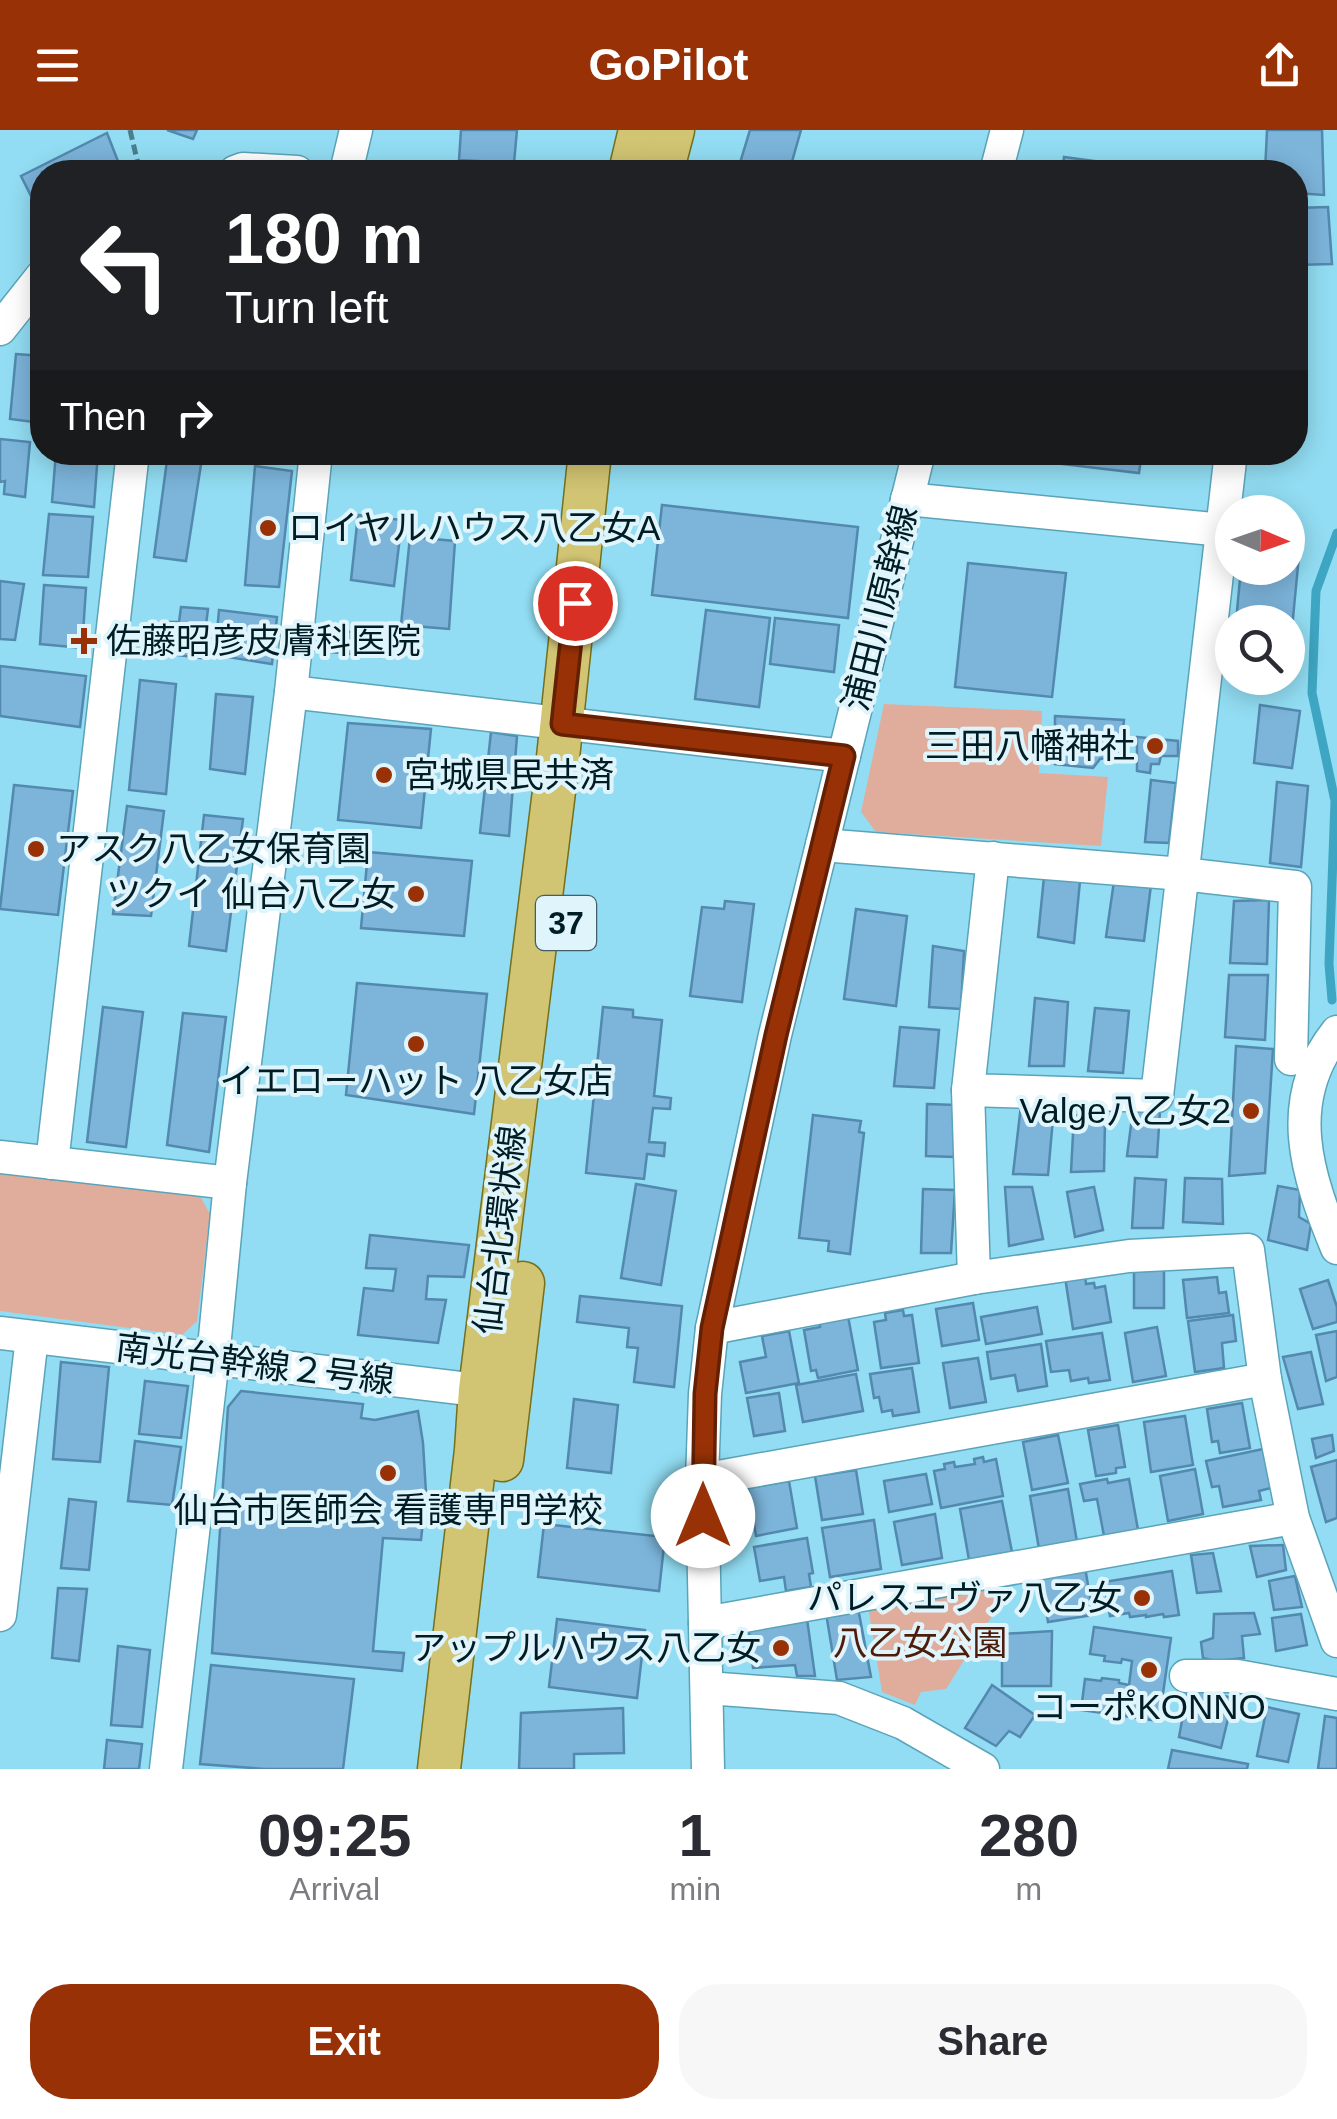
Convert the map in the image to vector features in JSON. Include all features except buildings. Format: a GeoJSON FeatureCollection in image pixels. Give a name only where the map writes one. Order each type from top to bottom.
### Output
{"type":"FeatureCollection","features":[{"type":"Feature","properties":{"kind":"main road"},"geometry":{"type":"LineString","coordinates":[[633,160],[640,130]]}},
{"type":"Feature","properties":{"kind":"main road"},"geometry":{"type":"LineString","coordinates":[[665,160],[673,130]]}},
{"type":"Feature","properties":{"kind":"main road","name":"仙台北環状線"},"geometry":{"type":"LineString","coordinates":[[575,725],[589,465]]}},
{"type":"Feature","properties":{"kind":"main road","name":"仙台北環状線"},"geometry":{"type":"LineString","coordinates":[[468,1769],[495,1392],[575,725],[616,465]]}},
{"type":"Feature","properties":{"kind":"main road","name":"仙台北環状線"},"geometry":{"type":"LineString","coordinates":[[440,1769],[476,1450],[495,1392]]}},
{"type":"Feature","properties":{"kind":"street"},"geometry":{"type":"LineString","coordinates":[[349,160],[356,130]]}},
{"type":"Feature","properties":{"kind":"street"},"geometry":{"type":"LineString","coordinates":[[999,160],[1008,130]]}},
{"type":"Feature","properties":{"kind":"street"},"geometry":{"type":"LineString","coordinates":[[0,329],[30,291]]}},
{"type":"Feature","properties":{"kind":"street"},"geometry":{"type":"LineString","coordinates":[[52,1163],[132,465]]}},
{"type":"Feature","properties":{"kind":"street"},"geometry":{"type":"LineString","coordinates":[[166,1769],[315,465]]}},
{"type":"Feature","properties":{"kind":"street","name":"浦田川原幹線"},"geometry":{"type":"LineString","coordinates":[[708,1769],[702,1480],[712,1328],[776,1035],[916,465]]}},
{"type":"Feature","properties":{"kind":"street"},"geometry":{"type":"LineString","coordinates":[[1227,495],[1230,465]]}},
{"type":"Feature","properties":{"kind":"street"},"geometry":{"type":"LineString","coordinates":[[907,499],[1215,529]]}},
{"type":"Feature","properties":{"kind":"street"},"geometry":{"type":"LineString","coordinates":[[968,1090],[1157,1096],[1217,585]]}},
{"type":"Feature","properties":{"kind":"street"},"geometry":{"type":"LineString","coordinates":[[291,692],[844,756]]}},
{"type":"Feature","properties":{"kind":"street"},"geometry":{"type":"LineString","coordinates":[[822,845],[1296,887],[1292,1059]]}},
{"type":"Feature","properties":{"kind":"street"},"geometry":{"type":"LineString","coordinates":[[974,1278],[968,1090],[993,858]]}},
{"type":"Feature","properties":{"kind":"street"},"geometry":{"type":"LineString","coordinates":[[1337,1032],[1309,1083],[1304,1142],[1316,1195],[1337,1248]]}},
{"type":"Feature","properties":{"kind":"street"},"geometry":{"type":"LineString","coordinates":[[0,1157],[230,1183]]}},
{"type":"Feature","properties":{"kind":"street"},"geometry":{"type":"LineString","coordinates":[[712,1328],[974,1278],[1129,1256],[1248,1250],[1265,1379],[1293,1518],[1337,1642]]}},
{"type":"Feature","properties":{"kind":"street"},"geometry":{"type":"LineString","coordinates":[[0,1616],[16,1335]]}},
{"type":"Feature","properties":{"kind":"street","name":"南光台幹線２号線"},"geometry":{"type":"LineString","coordinates":[[16,1335],[495,1392]]}},
{"type":"Feature","properties":{"kind":"street"},"geometry":{"type":"LineString","coordinates":[[702,1480],[1265,1379]]}},
{"type":"Feature","properties":{"kind":"street"},"geometry":{"type":"LineString","coordinates":[[705,1623],[1293,1518]]}},
{"type":"Feature","properties":{"kind":"street"},"geometry":{"type":"LineString","coordinates":[[1186,1676],[1237,1676],[1337,1694]]}},
{"type":"Feature","properties":{"kind":"street"},"geometry":{"type":"LineString","coordinates":[[706,1688],[839,1698],[903,1723],[983,1769]]}},
{"type":"Feature","properties":{"kind":"path"},"geometry":{"type":"LineString","coordinates":[[130,130],[137,160]]}},
{"type":"Feature","properties":{"kind":"green space"},"geometry":{"type":"Polygon","coordinates":[[[884,704],[1042,711],[1039,773],[1108,777],[1101,846],[876,832],[861,812],[884,704]]]}},
{"type":"Feature","properties":{"kind":"green space"},"geometry":{"type":"Polygon","coordinates":[[[0,1173],[200,1196],[210,1214],[197,1321],[182,1335],[0,1311],[0,1173]]]}},
{"type":"Feature","properties":{"kind":"green space","name":"八乙女公園"},"geometry":{"type":"Polygon","coordinates":[[[990,1583],[999,1605],[946,1689],[921,1692],[915,1705],[882,1692],[868,1606],[990,1583]]]}},
{"type":"Feature","properties":{"kind":"waterway"},"geometry":{"type":"LineString","coordinates":[[1332,1000],[1329,964],[1335,801],[1312,693],[1316,591],[1337,533]]}},
{"type":"Feature","properties":{"kind":"place","name":"ロイヤルハウス八乙女A"},"geometry":{"type":"Point","coordinates":[268,528]}},
{"type":"Feature","properties":{"kind":"place","name":"佐藤昭彦皮膚科医院"},"geometry":{"type":"Point","coordinates":[84,641]}},
{"type":"Feature","properties":{"kind":"place","name":"三田八幡神社"},"geometry":{"type":"Point","coordinates":[1155,746]}},
{"type":"Feature","properties":{"kind":"place","name":"宮城県民共済"},"geometry":{"type":"Point","coordinates":[384,775]}},
{"type":"Feature","properties":{"kind":"place","name":"アスク八乙女保育園"},"geometry":{"type":"Point","coordinates":[36,849]}},
{"type":"Feature","properties":{"kind":"place","name":"ツクイ 仙台八乙女"},"geometry":{"type":"Point","coordinates":[416,894]}},
{"type":"Feature","properties":{"kind":"place","name":"イエローハット 八乙女店"},"geometry":{"type":"Point","coordinates":[416,1044]}},
{"type":"Feature","properties":{"kind":"place","name":"Valge八乙女2"},"geometry":{"type":"Point","coordinates":[1251,1111]}},
{"type":"Feature","properties":{"kind":"place","name":"仙台市医師会 看護専門学校"},"geometry":{"type":"Point","coordinates":[388,1473]}},
{"type":"Feature","properties":{"kind":"place","name":"パレスエヴァ八乙女"},"geometry":{"type":"Point","coordinates":[1142,1598]}},
{"type":"Feature","properties":{"kind":"place","name":"アップルハウス八乙女"},"geometry":{"type":"Point","coordinates":[781,1648]}},
{"type":"Feature","properties":{"kind":"place","name":"コーポKONNO"},"geometry":{"type":"Point","coordinates":[1149,1670]}},
{"type":"Feature","properties":{"kind":"route"},"geometry":{"type":"LineString","coordinates":[[575,603],[562,724],[844,756],[776,1035],[712,1328],[705,1394],[703,1516]]}}]}
